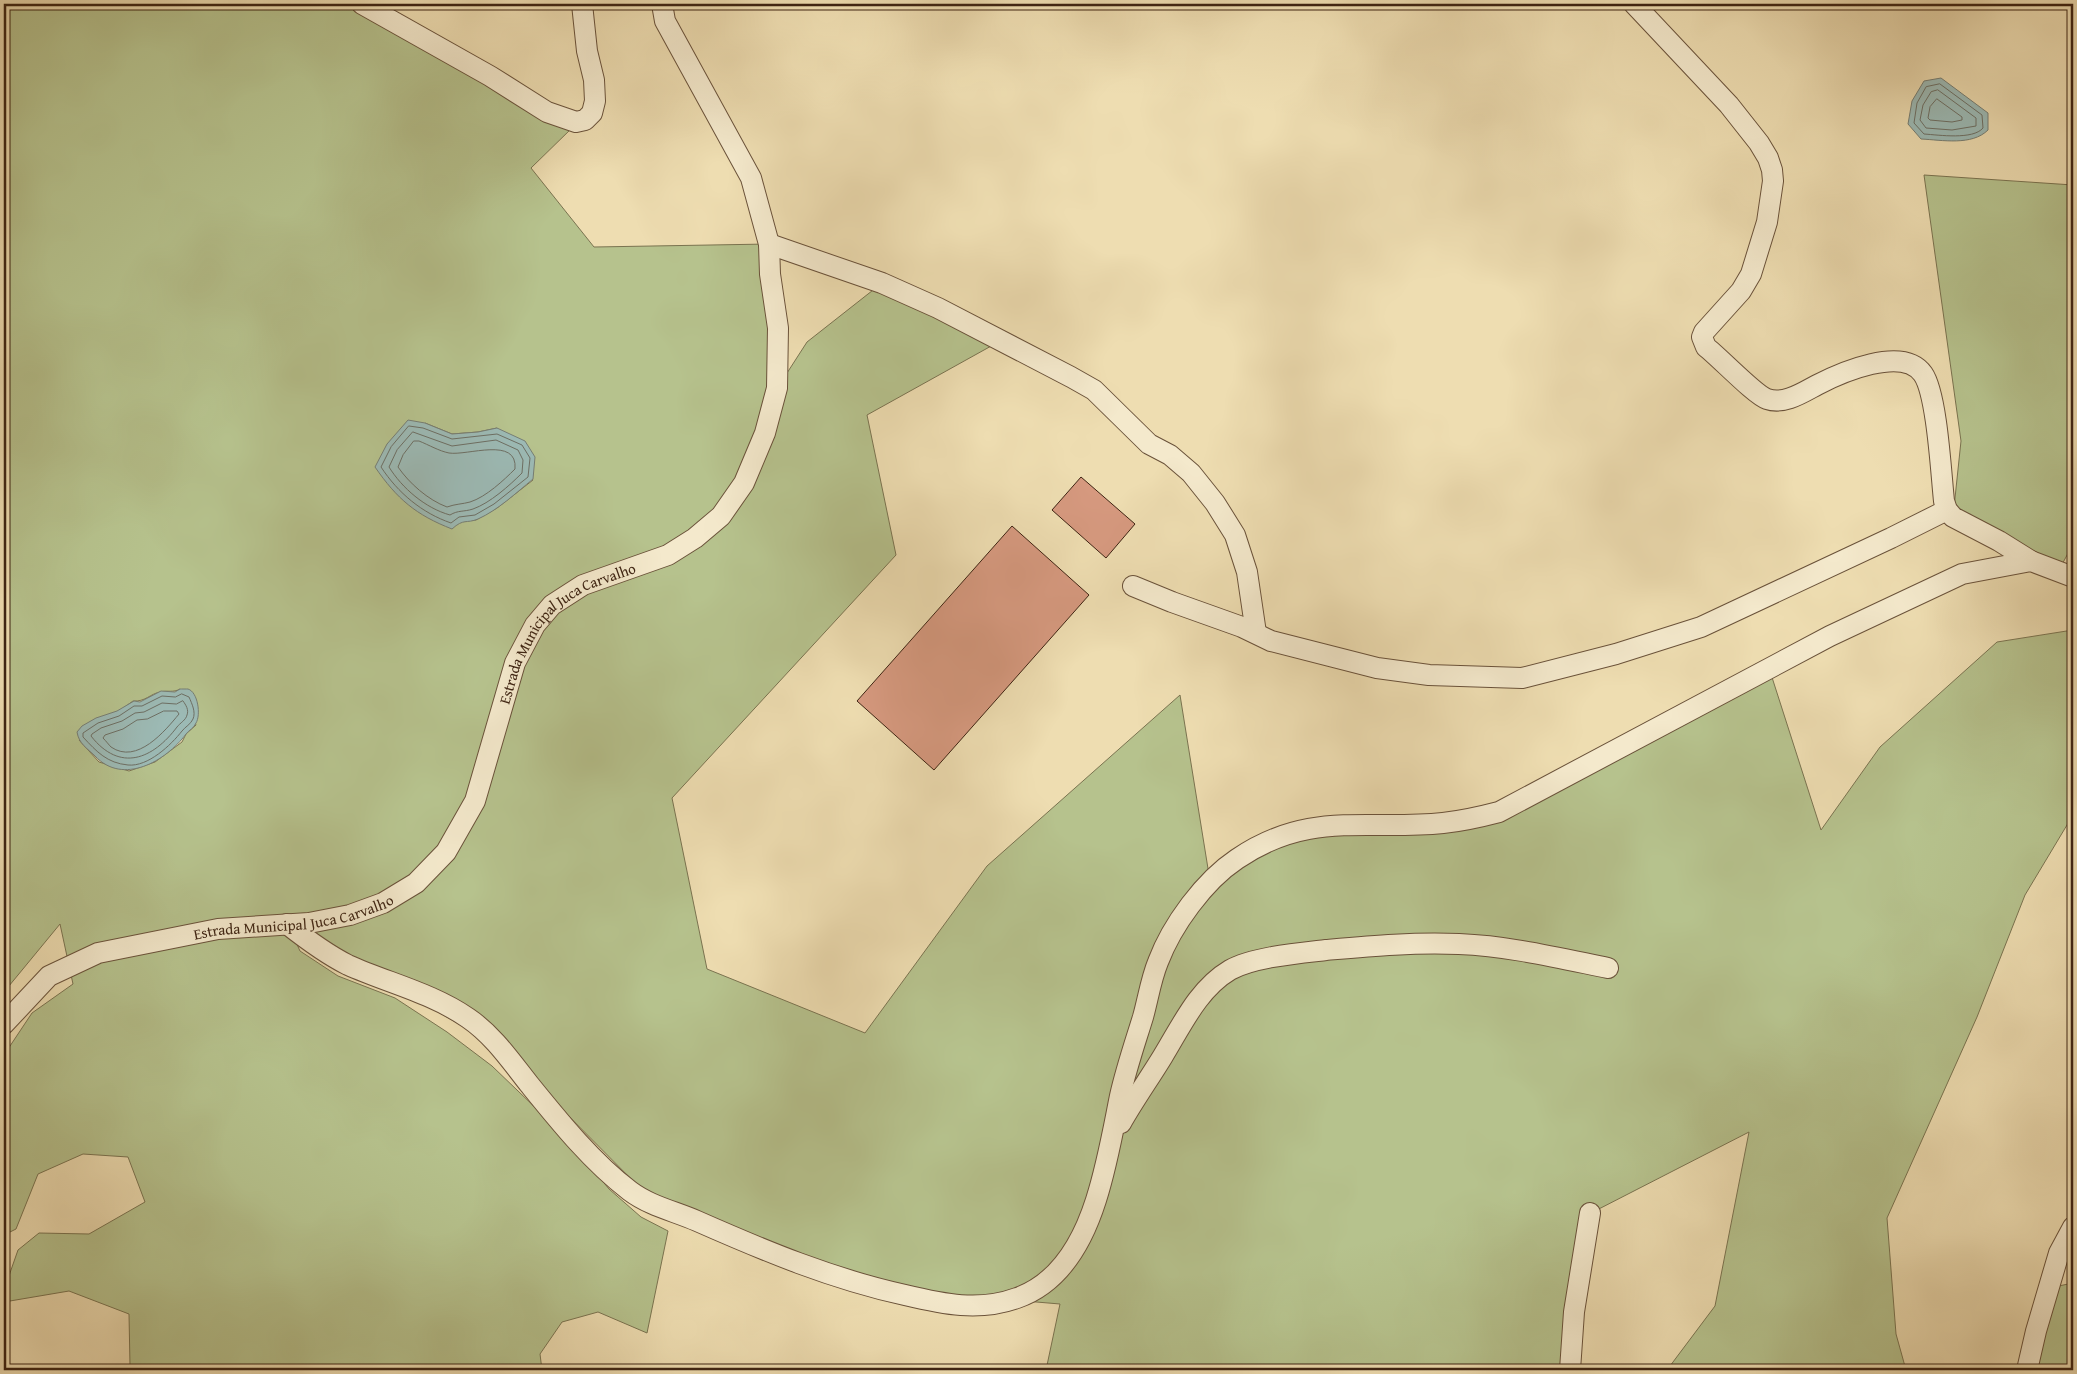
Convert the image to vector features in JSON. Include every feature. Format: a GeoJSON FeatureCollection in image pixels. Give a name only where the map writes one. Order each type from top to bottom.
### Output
{"type":"FeatureCollection","features":[{"type":"Feature","properties":{"kind":"street"},"geometry":{"type":"LineString","coordinates":[[362,4],[490,76],[547,112],[576,122],[585,120],[592,113],[595,101],[594,80],[587,51],[582,4]]}},
{"type":"Feature","properties":{"kind":"street","name":"Estrada Municipal Juca Carvalho"},"geometry":{"type":"LineString","coordinates":[[4,1024],[49,976],[98,953],[218,929],[309,923],[350,915],[383,903],[416,883],[446,852],[475,801],[515,663],[535,625],[552,605],[583,585],[668,555],[695,538],[720,516],[744,483],[765,433],[777,388],[778,328],[770,274],[769,244],[750,178],[665,21],[662,4]]}},
{"type":"Feature","properties":{"kind":"street"},"geometry":{"type":"LineString","coordinates":[[1634,4],[1729,105],[1758,143],[1772,170],[1773,181],[1767,222],[1750,274],[1741,291],[1704,332],[1704,342],[1760,395],[1776,401],[1789,399],[1833,376],[1861,367],[1884,362],[1906,362],[1914,365],[1923,374],[1932,400],[1944,501],[1947,510],[1953,516],[2031,561],[2073,577]]}},
{"type":"Feature","properties":{"kind":"street"},"geometry":{"type":"LineString","coordinates":[[769,244],[882,283],[938,308],[1094,390],[1149,444],[1170,455],[1191,473],[1215,503],[1235,536],[1247,572],[1256,633]]}},
{"type":"Feature","properties":{"kind":"street"},"geometry":{"type":"LineString","coordinates":[[1133,586],[1271,640],[1378,668],[1429,675],[1522,678],[1616,654],[1701,627],[1947,510]]}},
{"type":"Feature","properties":{"kind":"street"},"geometry":{"type":"LineString","coordinates":[[287,924],[330,956],[350,966],[408,988],[467,1017],[502,1049],[550,1110],[594,1158],[614,1178],[646,1202],[692,1219],[798,1264],[871,1288],[950,1305],[974,1307],[995,1304],[1017,1298],[1038,1288],[1072,1256],[1096,1202],[1111,1143],[1121,1091],[1158,962],[1189,906],[1210,882],[1234,861],[1263,843],[1296,831],[1344,824],[1439,824],[1499,812],[1769,668],[1899,603],[1962,574],[2031,561]]}},
{"type":"Feature","properties":{"kind":"street"},"geometry":{"type":"LineString","coordinates":[[1111,1143],[1136,1096],[1185,1019],[1204,992],[1231,970],[1269,957],[1402,944],[1460,944],[1527,952],[1608,968]]}},
{"type":"Feature","properties":{"kind":"street"},"geometry":{"type":"LineString","coordinates":[[1570,1370],[1574,1312],[1590,1213]]}},
{"type":"Feature","properties":{"kind":"street"},"geometry":{"type":"LineString","coordinates":[[2027,1370],[2036,1331],[2059,1253],[2073,1227]]}},
{"type":"Feature","properties":{"kind":"green space"},"geometry":{"type":"Polygon","coordinates":[[[4,4],[359,4],[572,128],[531,168],[594,247],[769,244],[778,387],[807,342],[882,283],[1002,340],[867,415],[896,555],[672,798],[707,969],[865,1033],[987,866],[1180,695],[1210,881],[1289,832],[1499,812],[1769,668],[1821,830],[1880,747],[1997,642],[2073,630],[2073,815],[2025,895],[1977,1017],[1887,1218],[1896,1334],[1906,1370],[1667,1370],[1715,1306],[1749,1132],[1591,1213],[1569,1370],[1046,1370],[1060,1304],[871,1288],[659,1207],[502,1049],[288,925],[300,951],[338,976],[395,998],[447,1032],[492,1066],[569,1140],[609,1189],[641,1217],[668,1231],[647,1333],[598,1312],[562,1322],[540,1354],[542,1370],[134,1370],[130,1366],[129,1314],[69,1291],[4,1302],[4,1290],[18,1250],[39,1233],[89,1234],[145,1202],[128,1157],[83,1154],[38,1174],[16,1229],[4,1235],[4,1055],[32,1013],[73,984],[60,924],[4,992],[4,4]],[[425,423],[461,521],[476,520],[497,508],[533,480],[497,428],[452,434],[425,423]],[[180,689],[160,692],[141,700],[133,701],[79,740],[99,762],[129,771],[155,762],[182,742],[186,734],[196,725],[180,689]]]}},
{"type":"Feature","properties":{"kind":"green space"},"geometry":{"type":"Polygon","coordinates":[[[1924,175],[2073,185],[2073,544],[2059,570],[1953,517],[1961,441],[1924,175]]]}},
{"type":"Feature","properties":{"kind":"green space"},"geometry":{"type":"Polygon","coordinates":[[[2073,1283],[2073,1370],[2028,1370],[2049,1288],[2073,1283]]]}},
{"type":"Feature","properties":{"kind":"water"},"geometry":{"type":"Polygon","coordinates":[[[1941,78],[1988,113],[1988,130],[1981,135],[1965,140],[1921,139],[1908,124],[1912,101],[1924,81],[1941,78]]]}},
{"type":"Feature","properties":{"kind":"water"},"geometry":{"type":"Polygon","coordinates":[[[408,420],[425,423],[452,434],[497,428],[525,441],[535,457],[533,479],[500,506],[478,519],[462,522],[452,529],[439,524],[408,505],[391,488],[375,467],[387,444],[408,420]]]}},
{"type":"Feature","properties":{"kind":"water"},"geometry":{"type":"Polygon","coordinates":[[[180,689],[188,689],[194,694],[198,704],[198,719],[177,744],[156,761],[131,769],[118,769],[106,765],[81,743],[77,732],[82,726],[96,718],[117,711],[134,701],[140,702],[161,691],[175,692],[180,689]]]}},
{"type":"Feature","properties":{"kind":"building"},"geometry":{"type":"Polygon","coordinates":[[[1081,477],[1135,524],[1106,558],[1052,510],[1081,477]]]}},
{"type":"Feature","properties":{"kind":"building"},"geometry":{"type":"Polygon","coordinates":[[[1012,526],[1089,595],[934,770],[857,701],[1012,526]]]}}]}
